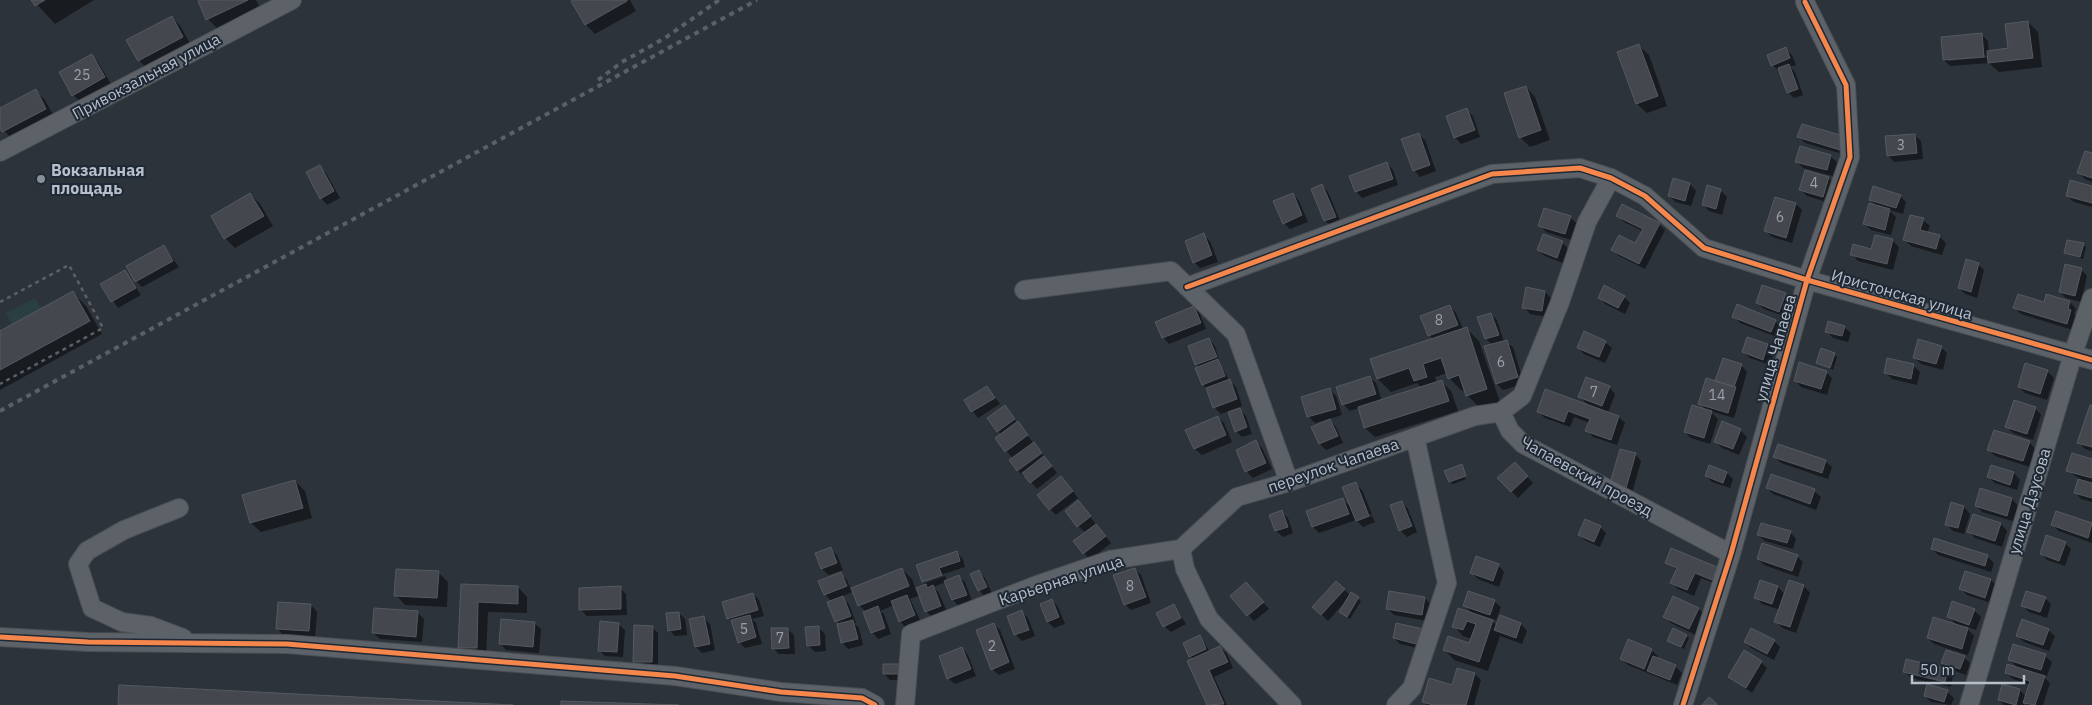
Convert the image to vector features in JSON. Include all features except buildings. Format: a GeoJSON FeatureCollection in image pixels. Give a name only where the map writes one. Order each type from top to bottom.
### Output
{"type":"FeatureCollection","features":[{"type":"Feature","properties":{"kind":"street","name":"Привокзальная улица"},"geometry":{"type":"LineString","coordinates":[[0,152],[292,0]]}},
{"type":"Feature","properties":{"kind":"street","name":"улица Чапаева"},"geometry":{"type":"LineString","coordinates":[[1683,705],[1731,554],[1807,280],[1850,157],[1846,85],[1805,2]]}},
{"type":"Feature","properties":{"kind":"street","name":"Иристонская улица"},"geometry":{"type":"LineString","coordinates":[[1187,287],[1492,174],[1580,168],[1610,178],[1645,196],[1704,248],[1807,280],[2092,360]]}},
{"type":"Feature","properties":{"kind":"street"},"geometry":{"type":"LineString","coordinates":[[1501,412],[1522,396],[1560,302],[1587,222],[1610,178]]}},
{"type":"Feature","properties":{"kind":"street"},"geometry":{"type":"LineString","coordinates":[[1024,290],[1171,272],[1236,334],[1288,482]]}},
{"type":"Feature","properties":{"kind":"street","name":"улица Дзусова"},"geometry":{"type":"LineString","coordinates":[[1969,705],[2073,354],[2092,298]]}},
{"type":"Feature","properties":{"kind":"street","name":"переулок Чапаева"},"geometry":{"type":"LineString","coordinates":[[1182,549],[1237,497],[1288,482],[1475,416],[1501,412]]}},
{"type":"Feature","properties":{"kind":"street","name":"Чапаевский проезд"},"geometry":{"type":"LineString","coordinates":[[1501,412],[1510,431],[1523,444],[1731,554]]}},
{"type":"Feature","properties":{"kind":"street"},"geometry":{"type":"LineString","coordinates":[[1396,705],[1412,688],[1447,583],[1416,437]]}},
{"type":"Feature","properties":{"kind":"street"},"geometry":{"type":"LineString","coordinates":[[179,508],[124,530],[87,551],[78,564],[92,608],[122,622],[151,626],[197,643]]}},
{"type":"Feature","properties":{"kind":"street"},"geometry":{"type":"LineString","coordinates":[[1182,549],[1185,569],[1209,619],[1292,705]]}},
{"type":"Feature","properties":{"kind":"street","name":"Карьерная улица"},"geometry":{"type":"LineString","coordinates":[[905,705],[912,634],[1038,585],[1110,560],[1182,549]]}},
{"type":"Feature","properties":{"kind":"street"},"geometry":{"type":"LineString","coordinates":[[0,637],[88,642],[287,644],[675,676],[782,692],[862,698],[875,705]]}},
{"type":"Feature","properties":{"kind":"path"},"geometry":{"type":"LineString","coordinates":[[0,302],[69,265],[103,328],[0,384]]}},
{"type":"Feature","properties":{"kind":"green space"},"geometry":{"type":"Polygon","coordinates":[[[35,298],[41,309],[12,325],[6,313],[35,298]]]}},
{"type":"Feature","properties":{"kind":"railway"},"geometry":{"type":"LineString","coordinates":[[598,80],[622,62],[665,38],[719,0]]}},
{"type":"Feature","properties":{"kind":"railway"},"geometry":{"type":"LineString","coordinates":[[0,411],[757,0]]}},
{"type":"Feature","properties":{"kind":"cycle path"},"geometry":{"type":"LineString","coordinates":[[1683,705],[1731,554],[1807,280],[1850,157],[1846,85],[1805,2]]}},
{"type":"Feature","properties":{"kind":"cycle path"},"geometry":{"type":"LineString","coordinates":[[1187,287],[1492,174],[1580,168],[1611,178],[1645,196],[1704,248],[1807,280],[2092,360]]}},
{"type":"Feature","properties":{"kind":"cycle path"},"geometry":{"type":"LineString","coordinates":[[0,637],[88,642],[287,644],[675,676],[781,692],[862,698],[875,705]]}},
{"type":"Feature","properties":{"kind":"place","name":"Вокзальная площадь"},"geometry":{"type":"Point","coordinates":[41,179]}}]}
